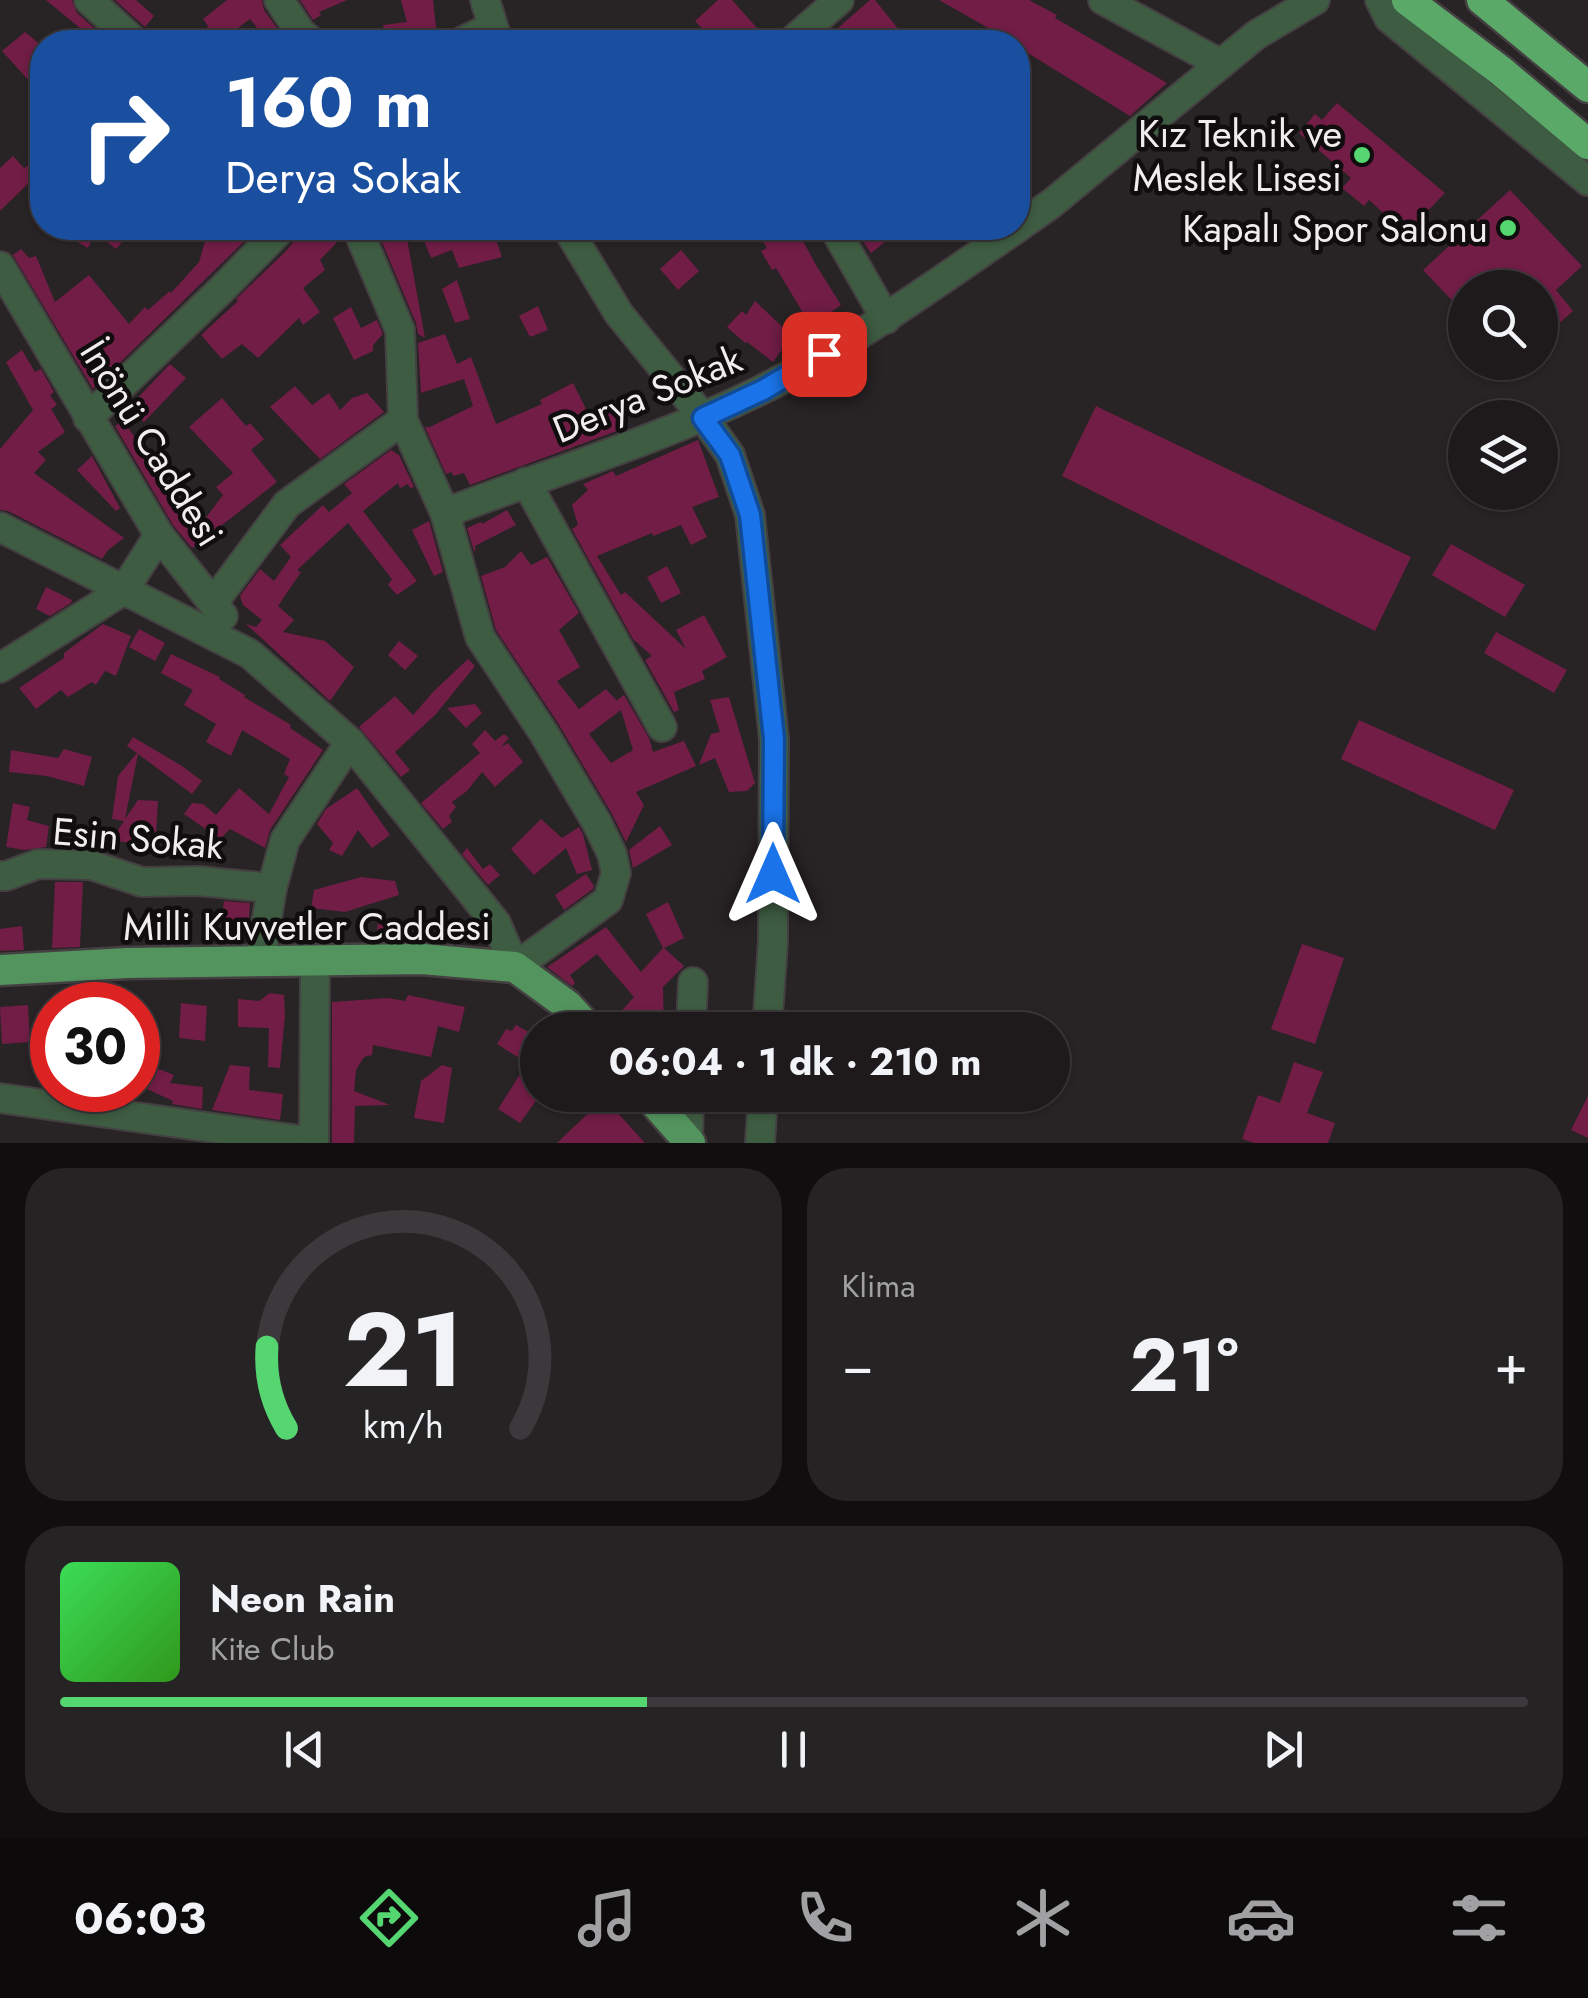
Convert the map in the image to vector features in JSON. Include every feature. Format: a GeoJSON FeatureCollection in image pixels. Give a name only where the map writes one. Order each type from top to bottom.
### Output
{"type":"FeatureCollection","features":[{"type":"Feature","properties":{"kind":"highway"},"geometry":{"type":"LineString","coordinates":[[1482,0],[1588,88]]}},
{"type":"Feature","properties":{"kind":"highway"},"geometry":{"type":"LineString","coordinates":[[1392,6],[1500,71],[1588,144]]}},
{"type":"Feature","properties":{"kind":"main road","name":"Milli Kuvvetler Caddesi"},"geometry":{"type":"LineString","coordinates":[[0,970],[127,963],[422,959],[514,967],[574,1012]]}},
{"type":"Feature","properties":{"kind":"main road"},"geometry":{"type":"LineString","coordinates":[[663,1112],[689,1141]]}},
{"type":"Feature","properties":{"kind":"street"},"geometry":{"type":"LineString","coordinates":[[89,0],[122,30]]}},
{"type":"Feature","properties":{"kind":"street"},"geometry":{"type":"LineString","coordinates":[[279,0],[299,30]]}},
{"type":"Feature","properties":{"kind":"street"},"geometry":{"type":"LineString","coordinates":[[804,30],[839,0]]}},
{"type":"Feature","properties":{"kind":"street"},"geometry":{"type":"LineString","coordinates":[[1103,0],[1220,64]]}},
{"type":"Feature","properties":{"kind":"street","name":"Derya Sokak"},"geometry":{"type":"LineString","coordinates":[[1030,218],[1256,36],[1315,0]]}},
{"type":"Feature","properties":{"kind":"street"},"geometry":{"type":"LineString","coordinates":[[1355,0],[1392,6],[1588,181]]}},
{"type":"Feature","properties":{"kind":"street"},"geometry":{"type":"LineString","coordinates":[[88,418],[270,240]]}},
{"type":"Feature","properties":{"kind":"street"},"geometry":{"type":"LineString","coordinates":[[0,527],[250,654],[350,742],[496,924],[514,967],[608,900],[616,873],[612,854],[597,823],[480,637],[445,512],[403,420],[400,330],[362,240]]}},
{"type":"Feature","properties":{"kind":"street"},"geometry":{"type":"LineString","coordinates":[[575,240],[620,314],[730,455],[750,515],[774,739],[768,1012]]}},
{"type":"Feature","properties":{"kind":"street"},"geometry":{"type":"LineString","coordinates":[[841,240],[886,318]]}},
{"type":"Feature","properties":{"kind":"street","name":"Derya Sokak"},"geometry":{"type":"LineString","coordinates":[[445,512],[703,418],[763,390],[886,318],[998,240]]}},
{"type":"Feature","properties":{"kind":"street","name":"İnönü Caddesi"},"geometry":{"type":"LineString","coordinates":[[0,266],[159,535],[250,654]]}},
{"type":"Feature","properties":{"kind":"street"},"geometry":{"type":"LineString","coordinates":[[214,604],[288,504],[403,420]]}},
{"type":"Feature","properties":{"kind":"street"},"geometry":{"type":"LineString","coordinates":[[526,482],[662,727]]}},
{"type":"Feature","properties":{"kind":"street"},"geometry":{"type":"LineString","coordinates":[[0,668],[124,590],[159,535]]}},
{"type":"Feature","properties":{"kind":"street"},"geometry":{"type":"LineString","coordinates":[[260,961],[272,888],[285,840],[350,742]]}},
{"type":"Feature","properties":{"kind":"street","name":"Esin Sokak"},"geometry":{"type":"LineString","coordinates":[[0,876],[38,864],[91,865],[142,882],[198,881],[272,888]]}},
{"type":"Feature","properties":{"kind":"street"},"geometry":{"type":"LineString","coordinates":[[0,1098],[314,1143],[314,960]]}},
{"type":"Feature","properties":{"kind":"street"},"geometry":{"type":"LineString","coordinates":[[692,1012],[693,982]]}},
{"type":"Feature","properties":{"kind":"street"},"geometry":{"type":"LineString","coordinates":[[689,1112],[689,1141]]}},
{"type":"Feature","properties":{"kind":"street"},"geometry":{"type":"LineString","coordinates":[[760,1143],[762,1112]]}},
{"type":"Feature","properties":{"kind":"building"},"geometry":{"type":"Polygon","coordinates":[[[46,0],[72,0],[77,13],[96,30],[82,30],[46,0]]]}},
{"type":"Feature","properties":{"kind":"building"},"geometry":{"type":"Polygon","coordinates":[[[115,0],[136,0],[154,16],[145,27],[115,0]]]}},
{"type":"Feature","properties":{"kind":"building"},"geometry":{"type":"Polygon","coordinates":[[[227,0],[262,0],[277,28],[259,30],[250,19],[235,30],[206,30],[208,26],[203,19],[227,0]]]}},
{"type":"Feature","properties":{"kind":"building"},"geometry":{"type":"Polygon","coordinates":[[[300,0],[347,0],[319,12],[321,15],[313,20],[300,0]]]}},
{"type":"Feature","properties":{"kind":"building"},"geometry":{"type":"Polygon","coordinates":[[[401,0],[433,0],[436,30],[384,30],[383,25],[407,22],[401,0]]]}},
{"type":"Feature","properties":{"kind":"building"},"geometry":{"type":"Polygon","coordinates":[[[718,0],[732,0],[757,28],[704,30],[695,21],[718,0]]]}},
{"type":"Feature","properties":{"kind":"building"},"geometry":{"type":"Polygon","coordinates":[[[870,0],[875,0],[899,30],[836,30],[870,0]]]}},
{"type":"Feature","properties":{"kind":"building"},"geometry":{"type":"Polygon","coordinates":[[[939,0],[1029,0],[1167,83],[1130,116],[1030,54],[1030,30],[992,30],[939,0]]]}},
{"type":"Feature","properties":{"kind":"building"},"geometry":{"type":"Polygon","coordinates":[[[25,32],[30,36],[30,82],[2,51],[25,32]]]}},
{"type":"Feature","properties":{"kind":"building","name":"Kız Teknik ve Meslek Lisesi"},"geometry":{"type":"Polygon","coordinates":[[[1337,103],[1445,193],[1421,218],[1427,224],[1413,240],[1369,200],[1364,206],[1342,188],[1351,178],[1299,133],[1315,114],[1322,120],[1337,103]]]}},
{"type":"Feature","properties":{"kind":"building"},"geometry":{"type":"Polygon","coordinates":[[[13,156],[24,168],[30,165],[30,182],[0,211],[0,168],[13,156]]]}},
{"type":"Feature","properties":{"kind":"building","name":"Kapalı Spor Salonu"},"geometry":{"type":"Polygon","coordinates":[[[1510,190],[1582,266],[1558,288],[1558,270],[1448,270],[1448,296],[1423,270],[1510,190]]]}},
{"type":"Feature","properties":{"kind":"building"},"geometry":{"type":"Polygon","coordinates":[[[74,240],[92,240],[88,248],[74,240]]]}},
{"type":"Feature","properties":{"kind":"building"},"geometry":{"type":"Polygon","coordinates":[[[104,240],[124,240],[116,249],[104,240]]]}},
{"type":"Feature","properties":{"kind":"building"},"geometry":{"type":"Polygon","coordinates":[[[205,240],[246,240],[93,389],[13,255],[21,249],[29,258],[36,256],[55,302],[89,275],[129,324],[145,307],[148,310],[171,293],[199,262],[205,240]]]}},
{"type":"Feature","properties":{"kind":"building"},"geometry":{"type":"Polygon","coordinates":[[[295,240],[339,240],[320,260],[325,270],[303,288],[320,312],[303,325],[299,318],[258,358],[242,344],[222,359],[201,335],[295,240]]]}},
{"type":"Feature","properties":{"kind":"building"},"geometry":{"type":"Polygon","coordinates":[[[381,240],[407,240],[425,338],[418,334],[381,240]]]}},
{"type":"Feature","properties":{"kind":"building"},"geometry":{"type":"Polygon","coordinates":[[[424,240],[496,240],[502,257],[459,268],[452,250],[431,258],[424,240]]]}},
{"type":"Feature","properties":{"kind":"building"},"geometry":{"type":"Polygon","coordinates":[[[762,240],[802,240],[841,305],[811,326],[776,268],[772,270],[761,251],[767,248],[762,240]]]}},
{"type":"Feature","properties":{"kind":"building"},"geometry":{"type":"Polygon","coordinates":[[[862,240],[884,240],[885,242],[871,253],[862,240]]]}},
{"type":"Feature","properties":{"kind":"building"},"geometry":{"type":"Polygon","coordinates":[[[681,250],[699,271],[678,290],[660,269],[681,250]]]}},
{"type":"Feature","properties":{"kind":"building"},"geometry":{"type":"Polygon","coordinates":[[[457,280],[470,319],[455,323],[442,289],[457,280]]]}},
{"type":"Feature","properties":{"kind":"building","name":"Kapalı Spor Salonu"},"geometry":{"type":"Polygon","coordinates":[[[1558,292],[1573,311],[1558,324],[1558,292]]]}},
{"type":"Feature","properties":{"kind":"building"},"geometry":{"type":"Polygon","coordinates":[[[755,301],[792,336],[773,362],[727,327],[742,311],[746,315],[755,301]]]}},
{"type":"Feature","properties":{"kind":"building"},"geometry":{"type":"Polygon","coordinates":[[[538,306],[548,330],[530,337],[519,316],[538,306]]]}},
{"type":"Feature","properties":{"kind":"building"},"geometry":{"type":"Polygon","coordinates":[[[351,307],[361,328],[377,320],[383,334],[373,345],[373,351],[354,360],[333,318],[351,307]]]}},
{"type":"Feature","properties":{"kind":"building"},"geometry":{"type":"Polygon","coordinates":[[[445,334],[457,364],[471,357],[496,424],[542,404],[540,400],[573,383],[589,415],[612,403],[625,428],[470,485],[464,473],[446,474],[425,427],[473,406],[464,379],[421,393],[418,343],[445,334]]]}},
{"type":"Feature","properties":{"kind":"building"},"geometry":{"type":"Polygon","coordinates":[[[22,350],[35,372],[41,369],[54,392],[50,395],[57,405],[51,409],[65,432],[38,452],[46,460],[34,473],[124,538],[102,559],[0,510],[0,449],[33,410],[6,362],[22,350]]]}},
{"type":"Feature","properties":{"kind":"building"},"geometry":{"type":"Polygon","coordinates":[[[170,364],[186,378],[144,422],[128,408],[170,364]]]}},
{"type":"Feature","properties":{"kind":"building"},"geometry":{"type":"Polygon","coordinates":[[[295,386],[312,405],[329,393],[340,410],[352,398],[367,393],[384,412],[320,459],[270,407],[295,386]]]}},
{"type":"Feature","properties":{"kind":"building"},"geometry":{"type":"Polygon","coordinates":[[[222,398],[246,426],[250,423],[264,439],[251,450],[277,482],[192,548],[173,525],[115,426],[123,421],[170,486],[165,490],[195,532],[223,495],[216,487],[233,473],[189,427],[222,398]]]}},
{"type":"Feature","properties":{"kind":"building"},"geometry":{"type":"Polygon","coordinates":[[[1096,406],[1411,557],[1375,631],[1062,476],[1096,406]]]}},
{"type":"Feature","properties":{"kind":"building"},"geometry":{"type":"Polygon","coordinates":[[[698,440],[719,497],[692,507],[707,537],[691,545],[681,525],[597,556],[621,595],[625,592],[686,649],[676,630],[704,615],[727,657],[702,671],[705,679],[674,692],[679,710],[674,712],[645,660],[652,656],[633,639],[572,529],[578,525],[572,505],[588,490],[583,484],[613,471],[616,476],[698,440]]]}},
{"type":"Feature","properties":{"kind":"building"},"geometry":{"type":"Polygon","coordinates":[[[391,450],[399,455],[414,487],[408,484],[400,488],[398,483],[363,511],[417,581],[397,595],[388,585],[392,579],[348,523],[297,570],[301,572],[278,606],[294,620],[283,632],[325,641],[354,667],[330,701],[246,624],[256,627],[262,620],[243,605],[240,596],[260,569],[274,581],[291,557],[280,545],[323,505],[329,512],[352,493],[344,484],[391,450]]]}},
{"type":"Feature","properties":{"kind":"building"},"geometry":{"type":"Polygon","coordinates":[[[92,456],[120,508],[116,511],[77,470],[92,456]]]}},
{"type":"Feature","properties":{"kind":"building"},"geometry":{"type":"Polygon","coordinates":[[[507,510],[516,525],[475,546],[475,554],[467,528],[507,510]]]}},
{"type":"Feature","properties":{"kind":"building"},"geometry":{"type":"Polygon","coordinates":[[[429,521],[443,572],[434,576],[412,530],[429,521]]]}},
{"type":"Feature","properties":{"kind":"building"},"geometry":{"type":"Polygon","coordinates":[[[1451,544],[1525,585],[1505,617],[1432,575],[1451,544]]]}},
{"type":"Feature","properties":{"kind":"building"},"geometry":{"type":"Polygon","coordinates":[[[521,551],[531,565],[547,557],[579,613],[559,630],[580,667],[557,681],[579,709],[606,689],[618,702],[624,695],[653,752],[684,741],[696,766],[636,792],[644,805],[626,842],[558,723],[496,630],[481,576],[505,567],[521,551]],[[621,710],[589,734],[611,763],[633,750],[621,710]]]}},
{"type":"Feature","properties":{"kind":"building"},"geometry":{"type":"Polygon","coordinates":[[[667,566],[681,593],[661,603],[647,577],[667,566]]]}},
{"type":"Feature","properties":{"kind":"building"},"geometry":{"type":"Polygon","coordinates":[[[46,587],[72,600],[71,603],[50,616],[36,609],[46,587]]]}},
{"type":"Feature","properties":{"kind":"building"},"geometry":{"type":"Polygon","coordinates":[[[103,624],[131,636],[116,676],[105,671],[96,685],[92,682],[68,697],[61,690],[36,709],[19,688],[64,658],[64,653],[103,624]]]}},
{"type":"Feature","properties":{"kind":"building"},"geometry":{"type":"Polygon","coordinates":[[[139,629],[165,643],[155,661],[129,647],[139,629]]]}},
{"type":"Feature","properties":{"kind":"building"},"geometry":{"type":"Polygon","coordinates":[[[1496,632],[1567,670],[1554,693],[1484,653],[1496,632]]]}},
{"type":"Feature","properties":{"kind":"building"},"geometry":{"type":"Polygon","coordinates":[[[399,641],[418,656],[405,670],[388,655],[399,641]]]}},
{"type":"Feature","properties":{"kind":"building"},"geometry":{"type":"Polygon","coordinates":[[[171,654],[220,677],[323,750],[270,830],[265,848],[230,829],[220,839],[184,814],[192,803],[203,804],[216,815],[239,788],[269,814],[289,777],[284,774],[290,759],[242,730],[231,756],[206,742],[216,724],[184,705],[193,690],[161,673],[171,654]]]}},
{"type":"Feature","properties":{"kind":"building"},"geometry":{"type":"Polygon","coordinates":[[[468,659],[475,666],[436,714],[395,752],[410,770],[401,777],[359,727],[395,696],[413,715],[468,659]]]}},
{"type":"Feature","properties":{"kind":"building"},"geometry":{"type":"Polygon","coordinates":[[[729,697],[755,783],[747,791],[729,792],[715,758],[699,765],[711,734],[720,732],[710,700],[729,697]]]}},
{"type":"Feature","properties":{"kind":"building"},"geometry":{"type":"Polygon","coordinates":[[[475,704],[482,713],[466,728],[447,708],[475,704]]]}},
{"type":"Feature","properties":{"kind":"building"},"geometry":{"type":"Polygon","coordinates":[[[1359,720],[1514,790],[1495,830],[1341,759],[1359,720]]]}},
{"type":"Feature","properties":{"kind":"building"},"geometry":{"type":"Polygon","coordinates":[[[485,730],[495,741],[504,734],[509,738],[501,747],[508,743],[523,762],[495,787],[482,772],[452,802],[456,807],[449,816],[452,822],[443,829],[421,803],[480,753],[472,744],[485,730]]]}},
{"type":"Feature","properties":{"kind":"building"},"geometry":{"type":"Polygon","coordinates":[[[133,737],[202,781],[192,794],[138,754],[125,819],[138,800],[158,801],[155,852],[111,840],[124,821],[112,819],[118,776],[137,753],[127,746],[133,737]]]}},
{"type":"Feature","properties":{"kind":"building"},"geometry":{"type":"Polygon","coordinates":[[[64,749],[92,757],[84,786],[47,776],[9,772],[11,750],[58,758],[64,749]]]}},
{"type":"Feature","properties":{"kind":"building"},"geometry":{"type":"Polygon","coordinates":[[[357,788],[390,835],[372,848],[358,830],[342,856],[329,850],[333,843],[317,824],[326,809],[357,788]]]}},
{"type":"Feature","properties":{"kind":"building"},"geometry":{"type":"Polygon","coordinates":[[[13,803],[30,807],[27,820],[49,826],[46,847],[6,847],[13,803]]]}},
{"type":"Feature","properties":{"kind":"building"},"geometry":{"type":"Polygon","coordinates":[[[541,819],[562,838],[579,827],[592,870],[577,874],[566,848],[534,875],[511,849],[541,819]]]}},
{"type":"Feature","properties":{"kind":"building"},"geometry":{"type":"Polygon","coordinates":[[[660,826],[672,845],[633,868],[629,850],[660,826]]]}},
{"type":"Feature","properties":{"kind":"building"},"geometry":{"type":"Polygon","coordinates":[[[467,848],[483,869],[490,864],[500,875],[488,885],[462,854],[467,848]]]}},
{"type":"Feature","properties":{"kind":"building"},"geometry":{"type":"Polygon","coordinates":[[[586,874],[593,889],[564,910],[555,895],[586,874]]]}},
{"type":"Feature","properties":{"kind":"building"},"geometry":{"type":"Polygon","coordinates":[[[361,877],[395,881],[399,895],[345,912],[311,908],[314,890],[361,877]]]}},
{"type":"Feature","properties":{"kind":"building"},"geometry":{"type":"Polygon","coordinates":[[[55,882],[83,882],[80,947],[52,948],[55,882]]]}},
{"type":"Feature","properties":{"kind":"building"},"geometry":{"type":"Polygon","coordinates":[[[224,901],[250,903],[242,940],[224,939],[224,901]]]}},
{"type":"Feature","properties":{"kind":"building"},"geometry":{"type":"Polygon","coordinates":[[[668,902],[684,938],[664,948],[684,966],[663,987],[664,1012],[621,1012],[634,997],[597,954],[570,975],[575,983],[572,986],[547,967],[606,927],[641,972],[663,948],[646,914],[668,902]]]}},
{"type":"Feature","properties":{"kind":"building"},"geometry":{"type":"Polygon","coordinates":[[[378,921],[412,924],[411,940],[376,941],[378,921]]]}},
{"type":"Feature","properties":{"kind":"building"},"geometry":{"type":"Polygon","coordinates":[[[22,926],[24,950],[0,951],[0,929],[22,926]]]}},
{"type":"Feature","properties":{"kind":"building"},"geometry":{"type":"Polygon","coordinates":[[[1302,944],[1344,958],[1315,1044],[1271,1029],[1302,944]]]}},
{"type":"Feature","properties":{"kind":"building"},"geometry":{"type":"Polygon","coordinates":[[[270,993],[284,995],[280,1068],[268,1067],[269,1028],[238,1027],[238,999],[259,1001],[270,993]]]}},
{"type":"Feature","properties":{"kind":"building"},"geometry":{"type":"Polygon","coordinates":[[[408,995],[465,1007],[459,1032],[438,1026],[431,1057],[373,1045],[372,1055],[364,1057],[356,1070],[354,1091],[390,1105],[355,1106],[354,1143],[332,1143],[332,1002],[388,998],[405,1001],[408,995]]]}},
{"type":"Feature","properties":{"kind":"building"},"geometry":{"type":"Polygon","coordinates":[[[181,1003],[207,1006],[205,1041],[179,1038],[181,1003]]]}},
{"type":"Feature","properties":{"kind":"building"},"geometry":{"type":"Polygon","coordinates":[[[28,1005],[30,1042],[2,1044],[0,1007],[28,1005]]]}},
{"type":"Feature","properties":{"kind":"building"},"geometry":{"type":"Polygon","coordinates":[[[516,1025],[520,1027],[520,1059],[497,1044],[506,1029],[512,1031],[516,1025]]]}},
{"type":"Feature","properties":{"kind":"building"},"geometry":{"type":"Polygon","coordinates":[[[1294,1062],[1323,1072],[1307,1113],[1335,1123],[1328,1143],[1254,1143],[1242,1139],[1258,1095],[1280,1103],[1294,1062]]]}},
{"type":"Feature","properties":{"kind":"building"},"geometry":{"type":"Polygon","coordinates":[[[230,1065],[250,1067],[249,1090],[283,1094],[280,1120],[212,1110],[230,1065]]]}},
{"type":"Feature","properties":{"kind":"building"},"geometry":{"type":"Polygon","coordinates":[[[442,1065],[452,1068],[444,1123],[414,1118],[421,1081],[442,1065]]]}},
{"type":"Feature","properties":{"kind":"building"},"geometry":{"type":"Polygon","coordinates":[[[160,1069],[174,1075],[170,1083],[203,1087],[202,1109],[172,1104],[173,1101],[160,1095],[160,1069]]]}},
{"type":"Feature","properties":{"kind":"building"},"geometry":{"type":"Polygon","coordinates":[[[520,1074],[520,1112],[528,1112],[520,1123],[498,1109],[520,1074]]]}},
{"type":"Feature","properties":{"kind":"building"},"geometry":{"type":"Polygon","coordinates":[[[1588,1096],[1588,1138],[1571,1130],[1588,1096]]]}},
{"type":"Feature","properties":{"kind":"building"},"geometry":{"type":"Polygon","coordinates":[[[589,1112],[617,1112],[645,1143],[557,1143],[589,1112]]]}},
{"type":"Feature","properties":{"kind":"place","name":"Kız Teknik ve Meslek Lisesi"},"geometry":{"type":"Point","coordinates":[1362,155]}},
{"type":"Feature","properties":{"kind":"place","name":"Kapalı Spor Salonu"},"geometry":{"type":"Point","coordinates":[1508,228]}},
{"type":"Feature","properties":{"kind":"route"},"geometry":{"type":"LineString","coordinates":[[773,874],[774,739],[750,515],[730,455],[703,418],[763,390],[824,354]]}}]}
